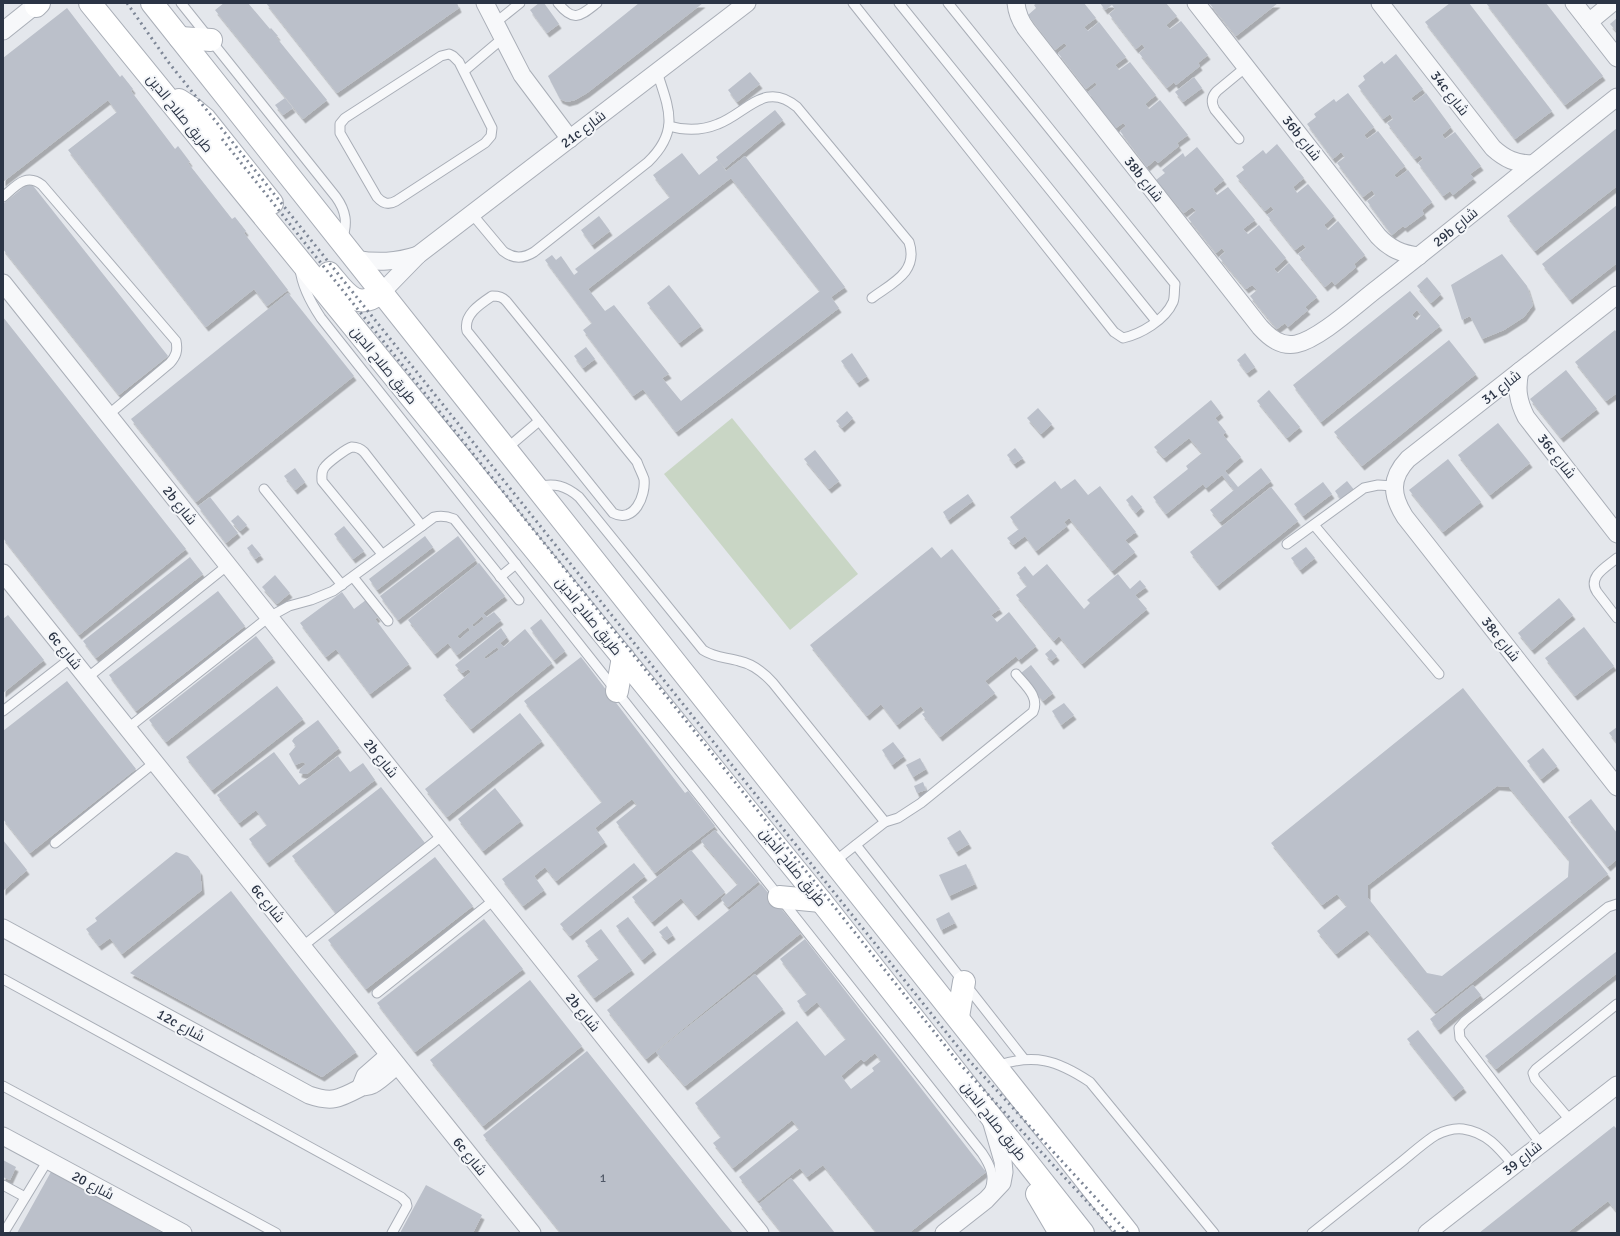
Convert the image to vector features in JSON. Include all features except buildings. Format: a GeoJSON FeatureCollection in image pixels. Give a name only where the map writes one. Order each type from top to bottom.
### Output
{"type":"FeatureCollection","features":[{"type":"Feature","properties":{"kind":"main road"},"geometry":{"type":"LineString","coordinates":[[152,3],[1128,1233]]}},
{"type":"Feature","properties":{"kind":"main road","name":"طريق صلاح الدين"},"geometry":{"type":"LineString","coordinates":[[89,6],[164,93],[821,901],[989,1114],[1074,1230]]}},
{"type":"Feature","properties":{"kind":"main road"},"geometry":{"type":"LineString","coordinates":[[180,38],[211,40]]}},
{"type":"Feature","properties":{"kind":"main road"},"geometry":{"type":"LineString","coordinates":[[164,93],[179,100],[205,119],[348,296],[356,301],[365,301],[374,298],[382,292]]}},
{"type":"Feature","properties":{"kind":"main road"},"geometry":{"type":"LineString","coordinates":[[617,691],[622,657]]}},
{"type":"Feature","properties":{"kind":"main road"},"geometry":{"type":"LineString","coordinates":[[779,897],[821,901]]}},
{"type":"Feature","properties":{"kind":"main road"},"geometry":{"type":"LineString","coordinates":[[958,1018],[964,982]]}},
{"type":"Feature","properties":{"kind":"street"},"geometry":{"type":"LineString","coordinates":[[485,3],[522,75],[564,143]]}},
{"type":"Feature","properties":{"kind":"street","name":"21c شارع"},"geometry":{"type":"LineString","coordinates":[[382,292],[418,255],[747,3]]}},
{"type":"Feature","properties":{"kind":"street","name":"38b شارع"},"geometry":{"type":"LineString","coordinates":[[1016,3],[1017,12],[1021,22],[1027,30],[1260,327],[1276,341],[1285,345]]}},
{"type":"Feature","properties":{"kind":"street","name":"36b شارع"},"geometry":{"type":"LineString","coordinates":[[1196,3],[1382,240],[1396,251],[1408,255],[1419,256]]}},
{"type":"Feature","properties":{"kind":"street","name":"34c شارع"},"geometry":{"type":"LineString","coordinates":[[1380,3],[1493,148],[1501,156],[1511,161],[1522,164],[1533,164]]}},
{"type":"Feature","properties":{"kind":"street"},"geometry":{"type":"LineString","coordinates":[[1574,3],[1617,58]]}},
{"type":"Feature","properties":{"kind":"street"},"geometry":{"type":"LineString","coordinates":[[1589,22],[1612,3]]}},
{"type":"Feature","properties":{"kind":"street"},"geometry":{"type":"LineString","coordinates":[[3,31],[39,4]]}},
{"type":"Feature","properties":{"kind":"street","name":"29b شارع"},"geometry":{"type":"LineString","coordinates":[[1285,345],[1302,342],[1318,335],[1617,97]]}},
{"type":"Feature","properties":{"kind":"street","name":"21c شارع"},"geometry":{"type":"LineString","coordinates":[[355,259],[371,262],[387,262],[403,260],[418,255]]}},
{"type":"Feature","properties":{"kind":"street","name":"2b شارع"},"geometry":{"type":"LineString","coordinates":[[3,283],[760,1233]]}},
{"type":"Feature","properties":{"kind":"street","name":"شارع 31"},"geometry":{"type":"LineString","coordinates":[[1394,486],[1396,476],[1401,466],[1408,459],[1617,295]]}},
{"type":"Feature","properties":{"kind":"street","name":"36c شارع"},"geometry":{"type":"LineString","coordinates":[[1520,371],[1517,395],[1526,417],[1617,534]]}},
{"type":"Feature","properties":{"kind":"street","name":"38c شارع"},"geometry":{"type":"LineString","coordinates":[[1394,486],[1397,502],[1405,517],[1617,787]]}},
{"type":"Feature","properties":{"kind":"street","name":"6c شارع"},"geometry":{"type":"LineString","coordinates":[[3,573],[532,1233]]}},
{"type":"Feature","properties":{"kind":"street","name":"12c شارع"},"geometry":{"type":"LineString","coordinates":[[3,928],[309,1094],[319,1098],[342,1098],[361,1086],[365,1076],[393,1060]]}},
{"type":"Feature","properties":{"kind":"street","name":"شارع 39"},"geometry":{"type":"LineString","coordinates":[[1427,1233],[1570,1120],[1616,1087]]}},
{"type":"Feature","properties":{"kind":"street"},"geometry":{"type":"LineString","coordinates":[[944,1233],[986,1200],[1002,1183],[1004,1172],[1003,1161],[989,1114]]}},
{"type":"Feature","properties":{"kind":"street","name":"شارع 20"},"geometry":{"type":"LineString","coordinates":[[3,1136],[183,1233]]}},
{"type":"Feature","properties":{"kind":"lane"},"geometry":{"type":"LineString","coordinates":[[182,3],[343,207],[346,218],[346,230],[342,241]]}},
{"type":"Feature","properties":{"kind":"lane"},"geometry":{"type":"LineString","coordinates":[[495,22],[520,3]]}},
{"type":"Feature","properties":{"kind":"lane"},"geometry":{"type":"LineString","coordinates":[[558,3],[568,14],[576,16],[581,15],[597,3]]}},
{"type":"Feature","properties":{"kind":"lane"},"geometry":{"type":"LineString","coordinates":[[853,3],[1114,332],[1123,338],[1132,336],[1145,329],[1164,314],[1173,302],[1175,284],[948,3]]}},
{"type":"Feature","properties":{"kind":"lane"},"geometry":{"type":"LineString","coordinates":[[899,3],[1156,321]]}},
{"type":"Feature","properties":{"kind":"lane"},"geometry":{"type":"LineString","coordinates":[[464,71],[503,38]]}},
{"type":"Feature","properties":{"kind":"lane"},"geometry":{"type":"LineString","coordinates":[[449,54],[453,56],[459,62],[464,71],[492,128],[491,136],[485,142],[396,201],[388,204],[380,201],[340,133],[339,128],[342,120],[441,56],[449,54]]}},
{"type":"Feature","properties":{"kind":"lane"},"geometry":{"type":"LineString","coordinates":[[1239,139],[1212,106],[1212,100],[1213,95],[1217,91],[1246,67]]}},
{"type":"Feature","properties":{"kind":"lane"},"geometry":{"type":"LineString","coordinates":[[472,214],[508,255],[515,258],[528,256],[659,152],[666,138],[669,126],[668,108],[657,72]]}},
{"type":"Feature","properties":{"kind":"lane"},"geometry":{"type":"LineString","coordinates":[[669,126],[682,130],[706,128],[730,118],[758,100],[768,96],[779,96],[789,100],[797,107],[909,242],[912,251],[912,260],[909,268],[903,275],[872,298]]}},
{"type":"Feature","properties":{"kind":"lane"},"geometry":{"type":"LineString","coordinates":[[3,197],[25,180],[31,179],[42,185],[176,342],[177,349],[175,357],[170,363],[108,415]]}},
{"type":"Feature","properties":{"kind":"lane"},"geometry":{"type":"LineString","coordinates":[[299,259],[300,276],[306,291],[321,318],[982,1152],[989,1164],[993,1176],[986,1200]]}},
{"type":"Feature","properties":{"kind":"lane"},"geometry":{"type":"LineString","coordinates":[[492,296],[503,298],[507,302],[636,462],[644,480],[644,490],[641,499],[632,513],[623,517],[614,513],[539,421],[466,331],[465,325],[470,314],[492,296]]}},
{"type":"Feature","properties":{"kind":"lane"},"geometry":{"type":"LineString","coordinates":[[506,449],[539,421]]}},
{"type":"Feature","properties":{"kind":"lane"},"geometry":{"type":"LineString","coordinates":[[382,554],[322,480],[324,468],[345,451],[352,447],[361,449],[422,526]]}},
{"type":"Feature","properties":{"kind":"lane"},"geometry":{"type":"LineString","coordinates":[[537,487],[555,484],[564,486],[579,497],[703,650],[718,658],[746,663],[764,674],[773,683],[885,822]]}},
{"type":"Feature","properties":{"kind":"lane"},"geometry":{"type":"LineString","coordinates":[[1288,544],[1364,488],[1378,484],[1394,486]]}},
{"type":"Feature","properties":{"kind":"lane"},"geometry":{"type":"LineString","coordinates":[[264,489],[342,585]]}},
{"type":"Feature","properties":{"kind":"lane"},"geometry":{"type":"LineString","coordinates":[[128,728],[269,617],[289,606],[322,596],[342,585],[434,517],[441,515],[454,519],[519,600]]}},
{"type":"Feature","properties":{"kind":"lane"},"geometry":{"type":"LineString","coordinates":[[1314,525],[1439,674]]}},
{"type":"Feature","properties":{"kind":"lane"},"geometry":{"type":"LineString","coordinates":[[1617,558],[1595,577],[1593,582],[1597,592],[1617,618]]}},
{"type":"Feature","properties":{"kind":"lane"},"geometry":{"type":"LineString","coordinates":[[500,577],[516,564]]}},
{"type":"Feature","properties":{"kind":"lane"},"geometry":{"type":"LineString","coordinates":[[87,678],[228,565]]}},
{"type":"Feature","properties":{"kind":"lane"},"geometry":{"type":"LineString","coordinates":[[353,577],[388,622]]}},
{"type":"Feature","properties":{"kind":"lane"},"geometry":{"type":"LineString","coordinates":[[3,711],[71,658]]}},
{"type":"Feature","properties":{"kind":"lane"},"geometry":{"type":"LineString","coordinates":[[834,862],[885,822],[898,818],[915,808],[1032,712],[1035,702],[1034,697],[1016,674]]}},
{"type":"Feature","properties":{"kind":"lane"},"geometry":{"type":"LineString","coordinates":[[55,843],[155,762]]}},
{"type":"Feature","properties":{"kind":"lane"},"geometry":{"type":"LineString","coordinates":[[303,946],[443,835]]}},
{"type":"Feature","properties":{"kind":"lane"},"geometry":{"type":"LineString","coordinates":[[856,845],[1024,1059]]}},
{"type":"Feature","properties":{"kind":"lane"},"geometry":{"type":"LineString","coordinates":[[377,993],[494,900]]}},
{"type":"Feature","properties":{"kind":"lane"},"geometry":{"type":"LineString","coordinates":[[1541,1144],[1460,1038],[1459,1028],[1465,1021],[1608,907],[1617,904]]}},
{"type":"Feature","properties":{"kind":"lane"},"geometry":{"type":"LineString","coordinates":[[3,979],[401,1197],[406,1202],[407,1206],[392,1233]]}},
{"type":"Feature","properties":{"kind":"lane"},"geometry":{"type":"LineString","coordinates":[[1570,1120],[1534,1077],[1533,1073],[1617,1004]]}},
{"type":"Feature","properties":{"kind":"lane"},"geometry":{"type":"LineString","coordinates":[[996,1066],[1010,1061],[1024,1059],[1048,1061],[1070,1068],[1090,1082],[1214,1233]]}},
{"type":"Feature","properties":{"kind":"lane"},"geometry":{"type":"LineString","coordinates":[[3,1086],[276,1233]]}},
{"type":"Feature","properties":{"kind":"lane"},"geometry":{"type":"LineString","coordinates":[[1312,1233],[1412,1153],[1436,1136],[1448,1131],[1461,1129],[1468,1130],[1487,1137],[1497,1146],[1513,1165]]}},
{"type":"Feature","properties":{"kind":"lane"},"geometry":{"type":"LineString","coordinates":[[6,1229],[48,1160]]}},
{"type":"Feature","properties":{"kind":"lane"},"geometry":{"type":"LineString","coordinates":[[3,1185],[25,1197]]}},
{"type":"Feature","properties":{"kind":"green space"},"geometry":{"type":"Polygon","coordinates":[[[732,418],[858,574],[790,630],[664,474],[732,418]]]}},
{"type":"Feature","properties":{"kind":"railway"},"geometry":{"type":"LineString","coordinates":[[127,3],[169,63],[966,1057],[1128,1233]]}},
{"type":"Feature","properties":{"kind":"railway"},"geometry":{"type":"LineString","coordinates":[[222,139],[959,1063],[1116,1233]]}}]}
